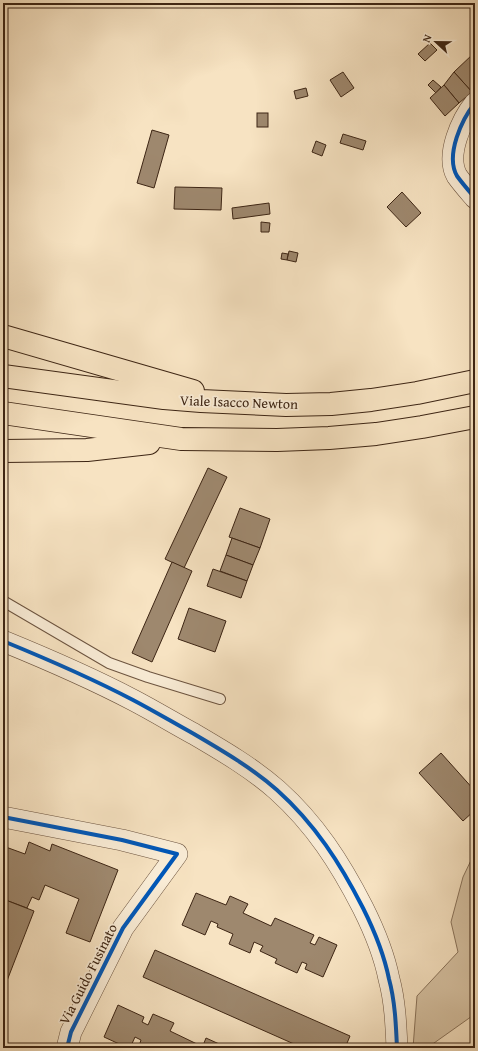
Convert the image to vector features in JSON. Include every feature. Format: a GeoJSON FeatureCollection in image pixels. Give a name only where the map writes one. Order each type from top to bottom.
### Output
{"type":"FeatureCollection","features":[{"type":"Feature","properties":{"kind":"highway"},"geometry":{"type":"LineString","coordinates":[[3,336],[235,403]]}},
{"type":"Feature","properties":{"kind":"highway","name":"Viale Isacco Newton"},"geometry":{"type":"LineString","coordinates":[[3,376],[201,402],[286,405],[371,400],[418,393],[475,380]]}},
{"type":"Feature","properties":{"kind":"highway"},"geometry":{"type":"LineString","coordinates":[[3,413],[181,440]]}},
{"type":"Feature","properties":{"kind":"highway"},"geometry":{"type":"LineString","coordinates":[[3,451],[87,450],[181,440],[277,440],[337,438],[422,428],[475,417]]}},
{"type":"Feature","properties":{"kind":"street"},"geometry":{"type":"LineString","coordinates":[[475,102],[461,126],[456,140],[453,159],[453,165],[457,176],[475,198]]}},
{"type":"Feature","properties":{"kind":"street"},"geometry":{"type":"LineString","coordinates":[[3,641],[46,658],[162,715],[247,767],[277,790],[290,803],[317,833],[337,861],[355,892],[376,937],[390,983],[397,1048]]}},
{"type":"Feature","properties":{"kind":"street","name":"Via Guido Fusinato"},"geometry":{"type":"LineString","coordinates":[[3,817],[122,840],[177,854],[122,928],[71,1032],[67,1048]]}},
{"type":"Feature","properties":{"kind":"lane"},"geometry":{"type":"LineString","coordinates":[[3,601],[109,663],[148,677],[220,699]]}},
{"type":"Feature","properties":{"kind":"shaded area"},"geometry":{"type":"Polygon","coordinates":[[[475,852],[475,1014],[427,1048],[413,1048],[417,996],[458,952],[451,922],[463,877],[475,852]]]}},
{"type":"Feature","properties":{"kind":"building"},"geometry":{"type":"Polygon","coordinates":[[[430,43],[437,50],[425,61],[418,54],[430,43]]]}},
{"type":"Feature","properties":{"kind":"building"},"geometry":{"type":"Polygon","coordinates":[[[473,54],[475,56],[475,89],[472,92],[454,72],[473,54]]]}},
{"type":"Feature","properties":{"kind":"building"},"geometry":{"type":"Polygon","coordinates":[[[343,72],[354,88],[341,97],[330,80],[343,72]]]}},
{"type":"Feature","properties":{"kind":"building"},"geometry":{"type":"Polygon","coordinates":[[[454,72],[472,92],[459,103],[444,85],[454,72]]]}},
{"type":"Feature","properties":{"kind":"building"},"geometry":{"type":"Polygon","coordinates":[[[433,80],[441,87],[436,93],[428,85],[433,80]]]}},
{"type":"Feature","properties":{"kind":"building"},"geometry":{"type":"Polygon","coordinates":[[[444,85],[459,103],[445,116],[430,98],[444,85]]]}},
{"type":"Feature","properties":{"kind":"building"},"geometry":{"type":"Polygon","coordinates":[[[306,88],[308,96],[296,99],[294,91],[306,88]]]}},
{"type":"Feature","properties":{"kind":"building"},"geometry":{"type":"Polygon","coordinates":[[[257,113],[268,113],[268,127],[257,127],[257,113]]]}},
{"type":"Feature","properties":{"kind":"building"},"geometry":{"type":"Polygon","coordinates":[[[152,130],[169,135],[154,188],[137,183],[152,130]]]}},
{"type":"Feature","properties":{"kind":"building"},"geometry":{"type":"Polygon","coordinates":[[[343,134],[366,141],[363,150],[340,143],[343,134]]]}},
{"type":"Feature","properties":{"kind":"building"},"geometry":{"type":"Polygon","coordinates":[[[316,141],[326,145],[322,156],[312,152],[316,141]]]}},
{"type":"Feature","properties":{"kind":"building"},"geometry":{"type":"Polygon","coordinates":[[[175,187],[222,188],[221,210],[174,209],[175,187]]]}},
{"type":"Feature","properties":{"kind":"building"},"geometry":{"type":"Polygon","coordinates":[[[402,192],[421,213],[406,227],[387,207],[402,192]]]}},
{"type":"Feature","properties":{"kind":"building"},"geometry":{"type":"Polygon","coordinates":[[[269,203],[270,214],[233,219],[232,208],[269,203]]]}},
{"type":"Feature","properties":{"kind":"building"},"geometry":{"type":"Polygon","coordinates":[[[261,222],[270,223],[269,232],[261,232],[261,222]]]}},
{"type":"Feature","properties":{"kind":"building"},"geometry":{"type":"Polygon","coordinates":[[[289,251],[298,253],[296,262],[287,260],[289,251]]]}},
{"type":"Feature","properties":{"kind":"building"},"geometry":{"type":"Polygon","coordinates":[[[282,253],[288,254],[287,260],[281,259],[282,253]]]}},
{"type":"Feature","properties":{"kind":"building"},"geometry":{"type":"Polygon","coordinates":[[[208,468],[227,477],[184,568],[165,559],[208,468]]]}},
{"type":"Feature","properties":{"kind":"building"},"geometry":{"type":"Polygon","coordinates":[[[240,508],[270,519],[260,548],[229,537],[240,508]]]}},
{"type":"Feature","properties":{"kind":"building"},"geometry":{"type":"Polygon","coordinates":[[[232,538],[260,548],[253,565],[226,555],[232,538]]]}},
{"type":"Feature","properties":{"kind":"building"},"geometry":{"type":"Polygon","coordinates":[[[226,555],[253,565],[247,581],[220,571],[226,555]]]}},
{"type":"Feature","properties":{"kind":"building"},"geometry":{"type":"Polygon","coordinates":[[[172,562],[192,571],[152,662],[132,653],[172,562]]]}},
{"type":"Feature","properties":{"kind":"building"},"geometry":{"type":"Polygon","coordinates":[[[213,569],[247,581],[241,598],[207,586],[213,569]]]}},
{"type":"Feature","properties":{"kind":"building"},"geometry":{"type":"Polygon","coordinates":[[[189,608],[226,621],[215,652],[178,639],[189,608]]]}},
{"type":"Feature","properties":{"kind":"building"},"geometry":{"type":"Polygon","coordinates":[[[441,753],[475,791],[475,810],[463,821],[419,773],[441,753]]]}},
{"type":"Feature","properties":{"kind":"building"},"geometry":{"type":"Polygon","coordinates":[[[29,842],[50,851],[52,844],[118,870],[90,942],[66,933],[79,899],[45,885],[39,900],[32,897],[27,908],[3,899],[7,887],[4,886],[7,879],[3,877],[3,846],[25,854],[29,842]]]}},
{"type":"Feature","properties":{"kind":"building"},"geometry":{"type":"Polygon","coordinates":[[[196,893],[226,905],[230,896],[248,904],[243,913],[271,926],[275,918],[314,935],[310,943],[315,945],[319,937],[337,945],[323,977],[305,969],[307,964],[302,962],[297,973],[275,963],[277,959],[260,951],[263,946],[254,942],[250,953],[229,944],[233,934],[217,927],[218,924],[211,921],[205,935],[182,925],[196,893]]]}},
{"type":"Feature","properties":{"kind":"building"},"geometry":{"type":"Polygon","coordinates":[[[3,899],[34,911],[3,991],[3,899]]]}},
{"type":"Feature","properties":{"kind":"building"},"geometry":{"type":"Polygon","coordinates":[[[155,950],[350,1036],[345,1048],[303,1048],[143,977],[155,950]]]}},
{"type":"Feature","properties":{"kind":"building"},"geometry":{"type":"Polygon","coordinates":[[[118,1005],[144,1017],[142,1022],[148,1025],[153,1014],[174,1023],[170,1031],[197,1044],[197,1046],[201,1048],[144,1048],[139,1046],[141,1040],[135,1037],[130,1048],[128,1048],[104,1037],[118,1005]]]}},
{"type":"Feature","properties":{"kind":"building"},"geometry":{"type":"Polygon","coordinates":[[[206,1038],[228,1048],[202,1048],[206,1038]]]}},
{"type":"Feature","properties":{"kind":"cycle path"},"geometry":{"type":"LineString","coordinates":[[475,103],[460,128],[454,148],[453,158],[457,176],[475,198]]}},
{"type":"Feature","properties":{"kind":"cycle path"},"geometry":{"type":"LineString","coordinates":[[3,641],[85,676],[194,734],[247,767],[291,803],[315,830],[336,860],[371,925],[387,970],[393,996],[397,1048]]}},
{"type":"Feature","properties":{"kind":"cycle path"},"geometry":{"type":"LineString","coordinates":[[3,817],[122,840],[177,854],[123,928],[71,1032],[67,1048]]}}]}
